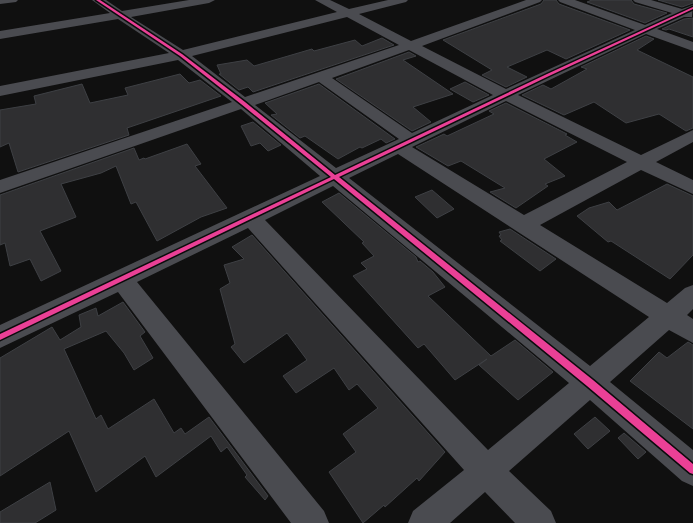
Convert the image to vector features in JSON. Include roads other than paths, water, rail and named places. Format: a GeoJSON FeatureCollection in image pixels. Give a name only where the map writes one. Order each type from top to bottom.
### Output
{"type":"FeatureCollection","features":[{"type":"Feature","properties":{"kind":"street"},"geometry":{"type":"LineString","coordinates":[[0,1],[12,0]]}},
{"type":"Feature","properties":{"kind":"street"},"geometry":{"type":"LineString","coordinates":[[98,0],[181,55],[243,103],[590,383],[693,470]]}},
{"type":"Feature","properties":{"kind":"street"},"geometry":{"type":"LineString","coordinates":[[0,35],[208,0]]}},
{"type":"Feature","properties":{"kind":"street"},"geometry":{"type":"LineString","coordinates":[[321,0],[505,95],[693,188]]}},
{"type":"Feature","properties":{"kind":"street"},"geometry":{"type":"LineString","coordinates":[[0,91],[181,55],[402,0]]}},
{"type":"Feature","properties":{"kind":"street"},"geometry":{"type":"LineString","coordinates":[[0,187],[536,0]]}},
{"type":"Feature","properties":{"kind":"street"},"geometry":{"type":"LineString","coordinates":[[564,0],[693,47]]}},
{"type":"Feature","properties":{"kind":"street"},"geometry":{"type":"LineString","coordinates":[[638,0],[690,12]]}},
{"type":"Feature","properties":{"kind":"street"},"geometry":{"type":"LineString","coordinates":[[0,337],[645,29],[690,12]]}},
{"type":"Feature","properties":{"kind":"street"},"geometry":{"type":"LineString","coordinates":[[320,76],[404,143],[523,225],[693,332]]}},
{"type":"Feature","properties":{"kind":"street"},"geometry":{"type":"LineString","coordinates":[[523,225],[693,135]]}},
{"type":"Feature","properties":{"kind":"street"},"geometry":{"type":"LineString","coordinates":[[250,217],[486,471],[538,523]]}},
{"type":"Feature","properties":{"kind":"street"},"geometry":{"type":"LineString","coordinates":[[121,279],[312,523]]}},
{"type":"Feature","properties":{"kind":"street"},"geometry":{"type":"LineString","coordinates":[[425,523],[693,295]]}}]}
